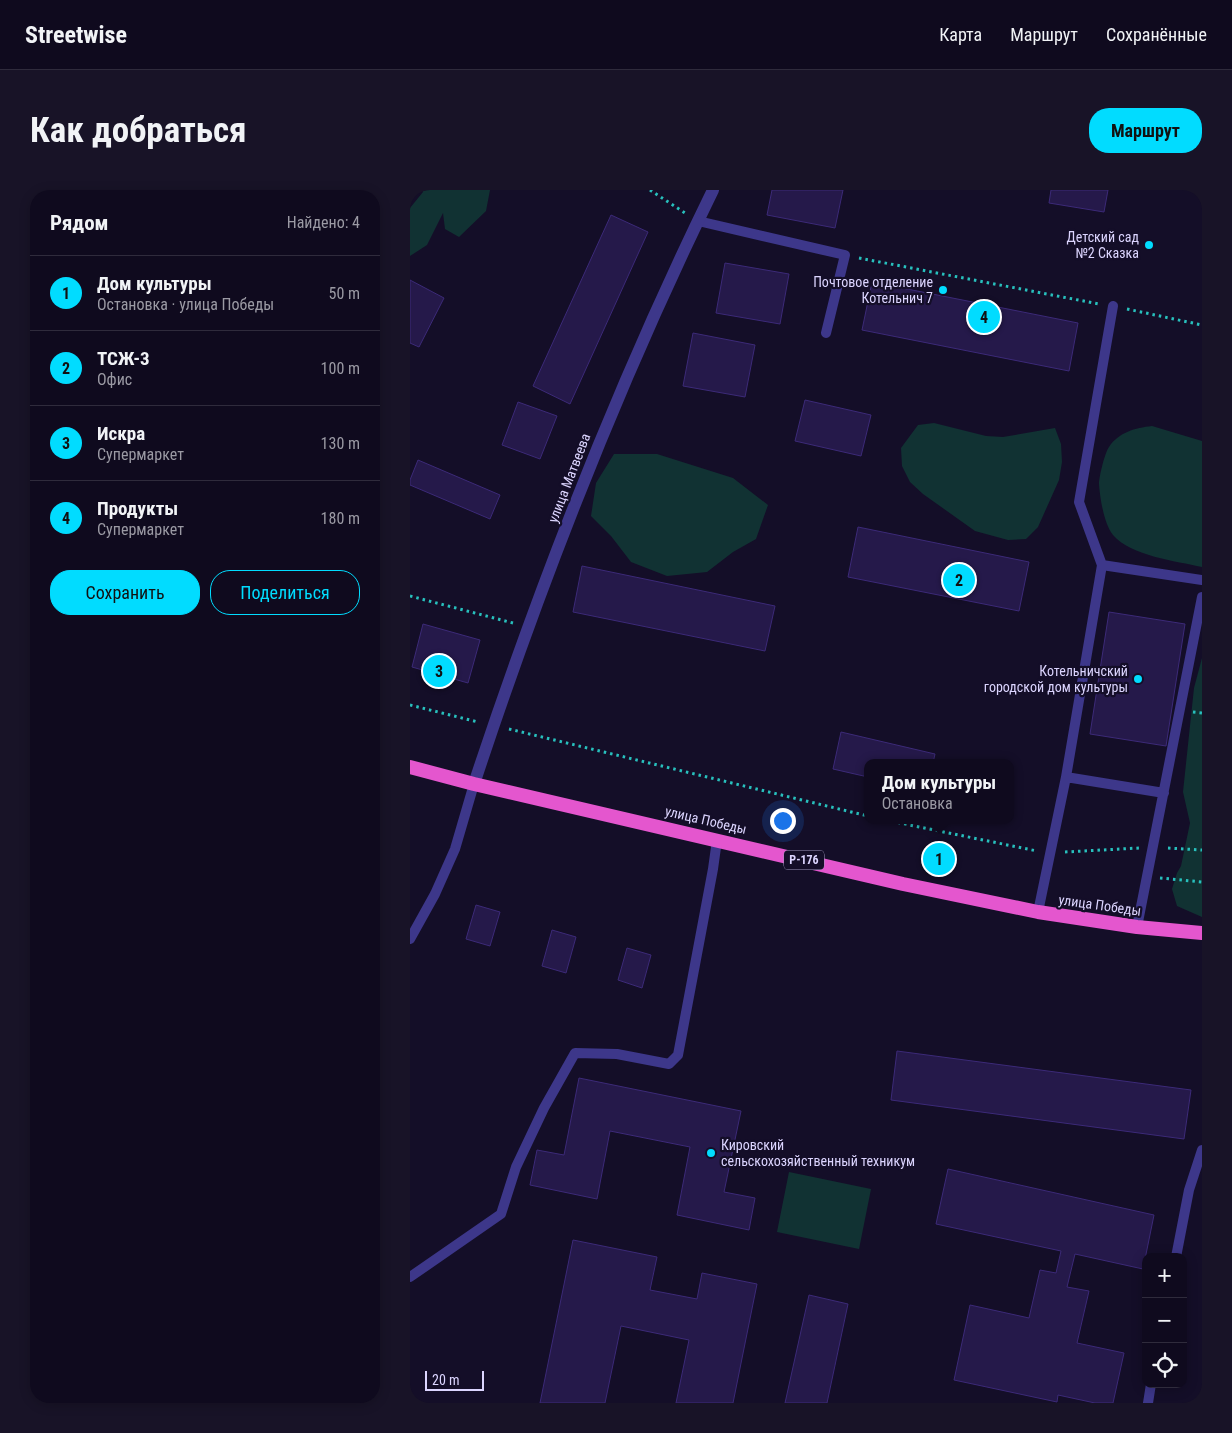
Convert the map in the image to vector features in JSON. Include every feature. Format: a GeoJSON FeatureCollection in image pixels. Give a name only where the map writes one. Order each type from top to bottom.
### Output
{"type":"FeatureCollection","features":[{"type":"Feature","properties":{"kind":"highway","name":"улица Победы"},"geometry":{"type":"LineString","coordinates":[[410,767],[474,784],[903,884],[1038,912],[1137,927],[1202,933]]}},
{"type":"Feature","properties":{"kind":"street","name":"улица Матвеева"},"geometry":{"type":"LineString","coordinates":[[474,784],[528,626],[609,417],[713,190]]}},
{"type":"Feature","properties":{"kind":"lane"},"geometry":{"type":"LineString","coordinates":[[698,221],[845,255],[826,333]]}},
{"type":"Feature","properties":{"kind":"lane"},"geometry":{"type":"LineString","coordinates":[[1038,912],[1066,777],[1102,565],[1079,502],[1113,306]]}},
{"type":"Feature","properties":{"kind":"lane"},"geometry":{"type":"LineString","coordinates":[[1102,565],[1202,580]]}},
{"type":"Feature","properties":{"kind":"lane"},"geometry":{"type":"LineString","coordinates":[[1137,927],[1202,597]]}},
{"type":"Feature","properties":{"kind":"lane"},"geometry":{"type":"LineString","coordinates":[[1066,777],[1164,793]]}},
{"type":"Feature","properties":{"kind":"lane"},"geometry":{"type":"LineString","coordinates":[[410,939],[435,894],[455,849],[474,784]]}},
{"type":"Feature","properties":{"kind":"lane"},"geometry":{"type":"LineString","coordinates":[[410,1277],[501,1214],[516,1167],[544,1108],[575,1053],[617,1054],[669,1064],[678,1055],[717,840]]}},
{"type":"Feature","properties":{"kind":"lane"},"geometry":{"type":"LineString","coordinates":[[1177,1253],[1188,1190],[1202,1150]]}},
{"type":"Feature","properties":{"kind":"lane"},"geometry":{"type":"LineString","coordinates":[[1148,1403],[1150,1388]]}},
{"type":"Feature","properties":{"kind":"path"},"geometry":{"type":"LineString","coordinates":[[650,190],[698,221]]}},
{"type":"Feature","properties":{"kind":"path"},"geometry":{"type":"LineString","coordinates":[[845,255],[1113,306],[1202,325]]}},
{"type":"Feature","properties":{"kind":"path"},"geometry":{"type":"LineString","coordinates":[[410,596],[528,626]]}},
{"type":"Feature","properties":{"kind":"path"},"geometry":{"type":"LineString","coordinates":[[410,706],[864,815]]}},
{"type":"Feature","properties":{"kind":"path"},"geometry":{"type":"LineString","coordinates":[[1147,877],[1202,882]]}},
{"type":"Feature","properties":{"kind":"green space"},"geometry":{"type":"Polygon","coordinates":[[[422,190],[490,190],[486,211],[459,237],[445,229],[443,213],[427,245],[410,256],[410,208],[423,192],[422,190]]]}},
{"type":"Feature","properties":{"kind":"green space"},"geometry":{"type":"Polygon","coordinates":[[[934,423],[986,436],[1003,437],[1055,428],[1061,444],[1062,462],[1059,480],[1038,527],[1026,539],[1008,540],[975,531],[923,494],[910,482],[902,466],[901,448],[918,425],[934,423]]]}},
{"type":"Feature","properties":{"kind":"green space"},"geometry":{"type":"Polygon","coordinates":[[[1152,426],[1202,441],[1202,567],[1142,553],[1121,542],[1113,535],[1107,524],[1101,503],[1099,484],[1107,450],[1123,434],[1152,426]]]}},
{"type":"Feature","properties":{"kind":"green space"},"geometry":{"type":"Polygon","coordinates":[[[614,454],[657,454],[733,478],[768,505],[756,539],[733,552],[707,572],[667,576],[631,562],[611,536],[591,516],[596,483],[614,454]]]}},
{"type":"Feature","properties":{"kind":"green space"},"geometry":{"type":"Polygon","coordinates":[[[1202,658],[1202,917],[1177,906],[1172,889],[1181,866],[1190,823],[1183,792],[1194,688],[1202,658]]]}},
{"type":"Feature","properties":{"kind":"green space"},"geometry":{"type":"Polygon","coordinates":[[[789,1172],[871,1189],[859,1249],[777,1232],[789,1172]]]}},
{"type":"Feature","properties":{"kind":"building"},"geometry":{"type":"Polygon","coordinates":[[[772,190],[843,190],[835,228],[767,215],[772,190]]]}},
{"type":"Feature","properties":{"kind":"building"},"geometry":{"type":"Polygon","coordinates":[[[1051,190],[1108,190],[1104,212],[1049,203],[1051,190]]]}},
{"type":"Feature","properties":{"kind":"building"},"geometry":{"type":"Polygon","coordinates":[[[611,215],[648,232],[570,404],[533,386],[611,215]]]}},
{"type":"Feature","properties":{"kind":"building"},"geometry":{"type":"Polygon","coordinates":[[[725,263],[789,274],[780,324],[716,313],[725,263]]]}},
{"type":"Feature","properties":{"kind":"building"},"geometry":{"type":"Polygon","coordinates":[[[410,280],[444,298],[419,347],[410,343],[410,280]]]}},
{"type":"Feature","properties":{"kind":"building"},"geometry":{"type":"Polygon","coordinates":[[[872,282],[1078,323],[1069,371],[862,330],[872,282]]]}},
{"type":"Feature","properties":{"kind":"building"},"geometry":{"type":"Polygon","coordinates":[[[693,333],[755,345],[745,397],[683,386],[693,333]]]}},
{"type":"Feature","properties":{"kind":"building"},"geometry":{"type":"Polygon","coordinates":[[[805,400],[871,415],[861,456],[795,441],[805,400]]]}},
{"type":"Feature","properties":{"kind":"building"},"geometry":{"type":"Polygon","coordinates":[[[518,402],[557,416],[540,459],[502,445],[518,402]]]}},
{"type":"Feature","properties":{"kind":"building"},"geometry":{"type":"Polygon","coordinates":[[[418,460],[500,495],[490,519],[410,485],[410,480],[418,460]]]}},
{"type":"Feature","properties":{"kind":"building"},"geometry":{"type":"Polygon","coordinates":[[[858,527],[1029,562],[1019,611],[848,577],[858,527]]]}},
{"type":"Feature","properties":{"kind":"building"},"geometry":{"type":"Polygon","coordinates":[[[582,566],[775,606],[765,651],[573,612],[582,566]]]}},
{"type":"Feature","properties":{"kind":"building","name":"Котельничский городской дом культуры"},"geometry":{"type":"Polygon","coordinates":[[[1109,612],[1185,624],[1166,746],[1090,734],[1109,612]]]}},
{"type":"Feature","properties":{"kind":"building"},"geometry":{"type":"Polygon","coordinates":[[[423,624],[480,640],[468,683],[412,667],[423,624]]]}},
{"type":"Feature","properties":{"kind":"building"},"geometry":{"type":"Polygon","coordinates":[[[841,732],[935,754],[934,759],[864,759],[864,776],[833,769],[841,732]]]}},
{"type":"Feature","properties":{"kind":"building"},"geometry":{"type":"Polygon","coordinates":[[[476,905],[500,912],[490,946],[466,939],[476,905]]]}},
{"type":"Feature","properties":{"kind":"building"},"geometry":{"type":"Polygon","coordinates":[[[552,930],[576,937],[566,973],[542,966],[552,930]]]}},
{"type":"Feature","properties":{"kind":"building"},"geometry":{"type":"Polygon","coordinates":[[[627,948],[651,955],[642,988],[618,980],[627,948]]]}},
{"type":"Feature","properties":{"kind":"building"},"geometry":{"type":"Polygon","coordinates":[[[897,1051],[1191,1090],[1184,1139],[891,1100],[897,1051]]]}},
{"type":"Feature","properties":{"kind":"building","name":"Кировский сельскохозяйственный техникум"},"geometry":{"type":"Polygon","coordinates":[[[579,1078],[741,1111],[724,1192],[755,1198],[749,1230],[677,1215],[690,1147],[610,1131],[597,1199],[530,1185],[537,1150],[564,1155],[579,1078]]]}},
{"type":"Feature","properties":{"kind":"building"},"geometry":{"type":"Polygon","coordinates":[[[948,1169],[1154,1215],[1146,1253],[1142,1253],[1142,1269],[1075,1254],[1067,1287],[1089,1291],[1077,1343],[1124,1353],[1113,1403],[1095,1403],[1058,1395],[1057,1402],[954,1380],[970,1305],[1029,1318],[1040,1270],[1056,1273],[1061,1251],[936,1224],[948,1169]]]}},
{"type":"Feature","properties":{"kind":"building"},"geometry":{"type":"Polygon","coordinates":[[[573,1240],[657,1257],[650,1290],[697,1299],[702,1273],[757,1284],[733,1403],[676,1403],[689,1340],[621,1326],[605,1403],[540,1403],[573,1240]]]}},
{"type":"Feature","properties":{"kind":"building"},"geometry":{"type":"Polygon","coordinates":[[[809,1295],[848,1304],[827,1403],[785,1403],[809,1295]]]}},
{"type":"Feature","properties":{"kind":"place","name":"Детский сад №2 Сказка"},"geometry":{"type":"Point","coordinates":[1149,245]}},
{"type":"Feature","properties":{"kind":"place","name":"Почтовое отделение Котельнич 7"},"geometry":{"type":"Point","coordinates":[943,290]}},
{"type":"Feature","properties":{"kind":"place","name":"Продукты"},"geometry":{"type":"Point","coordinates":[984,317]}},
{"type":"Feature","properties":{"kind":"place","name":"ТСЖ-3"},"geometry":{"type":"Point","coordinates":[959,580]}},
{"type":"Feature","properties":{"kind":"place","name":"Искра"},"geometry":{"type":"Point","coordinates":[439,671]}},
{"type":"Feature","properties":{"kind":"place","name":"Котельничский городской дом культуры"},"geometry":{"type":"Point","coordinates":[1138,679]}},
{"type":"Feature","properties":{"kind":"place","name":"Дом культуры"},"geometry":{"type":"Point","coordinates":[939,859]}},
{"type":"Feature","properties":{"kind":"place","name":"Кировский сельскохозяйственный техникум"},"geometry":{"type":"Point","coordinates":[711,1153]}}]}
